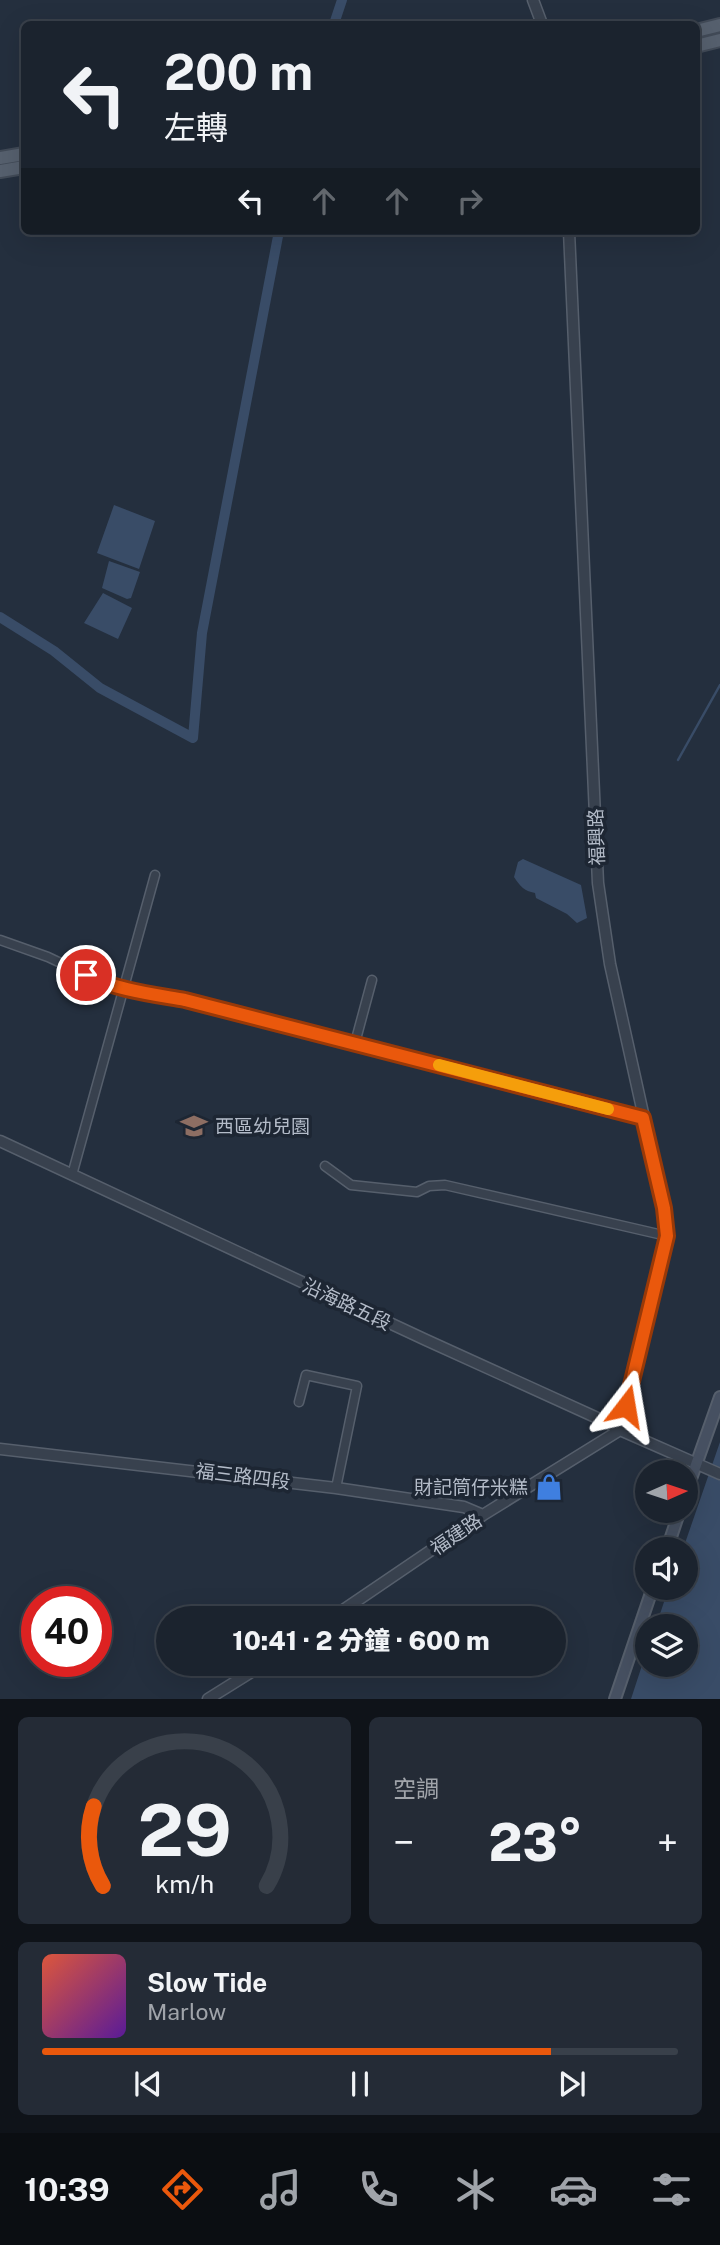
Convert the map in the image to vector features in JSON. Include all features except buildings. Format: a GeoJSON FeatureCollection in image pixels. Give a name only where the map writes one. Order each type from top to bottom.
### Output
{"type":"FeatureCollection","features":[{"type":"Feature","properties":{"kind":"main road"},"geometry":{"type":"LineString","coordinates":[[700,29],[720,25]]}},
{"type":"Feature","properties":{"kind":"main road"},"geometry":{"type":"LineString","coordinates":[[700,45],[720,40]]}},
{"type":"Feature","properties":{"kind":"main road"},"geometry":{"type":"LineString","coordinates":[[0,158],[21,154]]}},
{"type":"Feature","properties":{"kind":"main road"},"geometry":{"type":"LineString","coordinates":[[0,171],[21,168]]}},
{"type":"Feature","properties":{"kind":"main road"},"geometry":{"type":"LineString","coordinates":[[697,1460],[720,1397]]}},
{"type":"Feature","properties":{"kind":"main road"},"geometry":{"type":"LineString","coordinates":[[615,1699],[649,1600]]}},
{"type":"Feature","properties":{"kind":"street"},"geometry":{"type":"LineString","coordinates":[[533,0],[541,21]]}},
{"type":"Feature","properties":{"kind":"street","name":"福興路"},"geometry":{"type":"LineString","coordinates":[[569,235],[598,883],[610,964],[664,1208],[667,1236],[620,1430]]}},
{"type":"Feature","properties":{"kind":"street"},"geometry":{"type":"LineString","coordinates":[[72,1175],[155,875]]}},
{"type":"Feature","properties":{"kind":"street"},"geometry":{"type":"LineString","coordinates":[[0,940],[48,957],[105,984],[185,1000],[643,1118]]}},
{"type":"Feature","properties":{"kind":"street"},"geometry":{"type":"LineString","coordinates":[[355,1044],[372,980]]}},
{"type":"Feature","properties":{"kind":"street","name":"沿海路五段"},"geometry":{"type":"LineString","coordinates":[[0,1141],[687,1460]]}},
{"type":"Feature","properties":{"kind":"street"},"geometry":{"type":"LineString","coordinates":[[325,1166],[351,1185],[417,1192],[429,1186],[445,1185],[667,1236]]}},
{"type":"Feature","properties":{"kind":"street"},"geometry":{"type":"LineString","coordinates":[[299,1402],[306,1375],[357,1386],[336,1488]]}},
{"type":"Feature","properties":{"kind":"street","name":"福建路"},"geometry":{"type":"LineString","coordinates":[[349,1606],[483,1515],[620,1430]]}},
{"type":"Feature","properties":{"kind":"street","name":"福三路四段"},"geometry":{"type":"LineString","coordinates":[[0,1449],[336,1488],[464,1507],[483,1515]]}},
{"type":"Feature","properties":{"kind":"street","name":"沿海路五段"},"geometry":{"type":"LineString","coordinates":[[698,1465],[720,1474]]}},
{"type":"Feature","properties":{"kind":"street"},"geometry":{"type":"LineString","coordinates":[[208,1699],[245,1676]]}},
{"type":"Feature","properties":{"kind":"water"},"geometry":{"type":"Polygon","coordinates":[[[114,505],[155,521],[139,569],[97,553],[114,505]]]}},
{"type":"Feature","properties":{"kind":"water"},"geometry":{"type":"Polygon","coordinates":[[[109,561],[140,572],[131,598],[127,599],[102,588],[109,561]]]}},
{"type":"Feature","properties":{"kind":"water"},"geometry":{"type":"Polygon","coordinates":[[[103,593],[132,608],[118,639],[84,623],[103,593]]]}},
{"type":"Feature","properties":{"kind":"water"},"geometry":{"type":"Polygon","coordinates":[[[523,859],[581,885],[587,918],[577,923],[567,914],[536,898],[535,893],[523,888],[514,877],[518,862],[523,859]]]}},
{"type":"Feature","properties":{"kind":"water"},"geometry":{"type":"Polygon","coordinates":[[[720,1442],[720,1699],[631,1699],[638,1677],[698,1677],[698,1614],[660,1614],[665,1600],[698,1600],[698,1537],[687,1537],[692,1523],[698,1523],[698,1506],[720,1442]]]}},
{"type":"Feature","properties":{"kind":"waterway"},"geometry":{"type":"LineString","coordinates":[[335,21],[342,0]]}},
{"type":"Feature","properties":{"kind":"waterway"},"geometry":{"type":"LineString","coordinates":[[0,617],[54,651],[100,688],[193,738],[202,633],[278,235]]}},
{"type":"Feature","properties":{"kind":"waterway"},"geometry":{"type":"LineString","coordinates":[[678,760],[720,685]]}},
{"type":"Feature","properties":{"kind":"slow traffic"},"geometry":{"type":"LineString","coordinates":[[439,1065],[608,1109]]}},
{"type":"Feature","properties":{"kind":"place","name":"西區幼兒園"},"geometry":{"type":"Point","coordinates":[194,1126]}},
{"type":"Feature","properties":{"kind":"place","name":"財記筒仔米糕"},"geometry":{"type":"Point","coordinates":[549,1487]}},
{"type":"Feature","properties":{"kind":"route"},"geometry":{"type":"LineString","coordinates":[[86,975],[124,989],[185,1000],[643,1118],[664,1208],[667,1236],[626,1406]]}}]}
